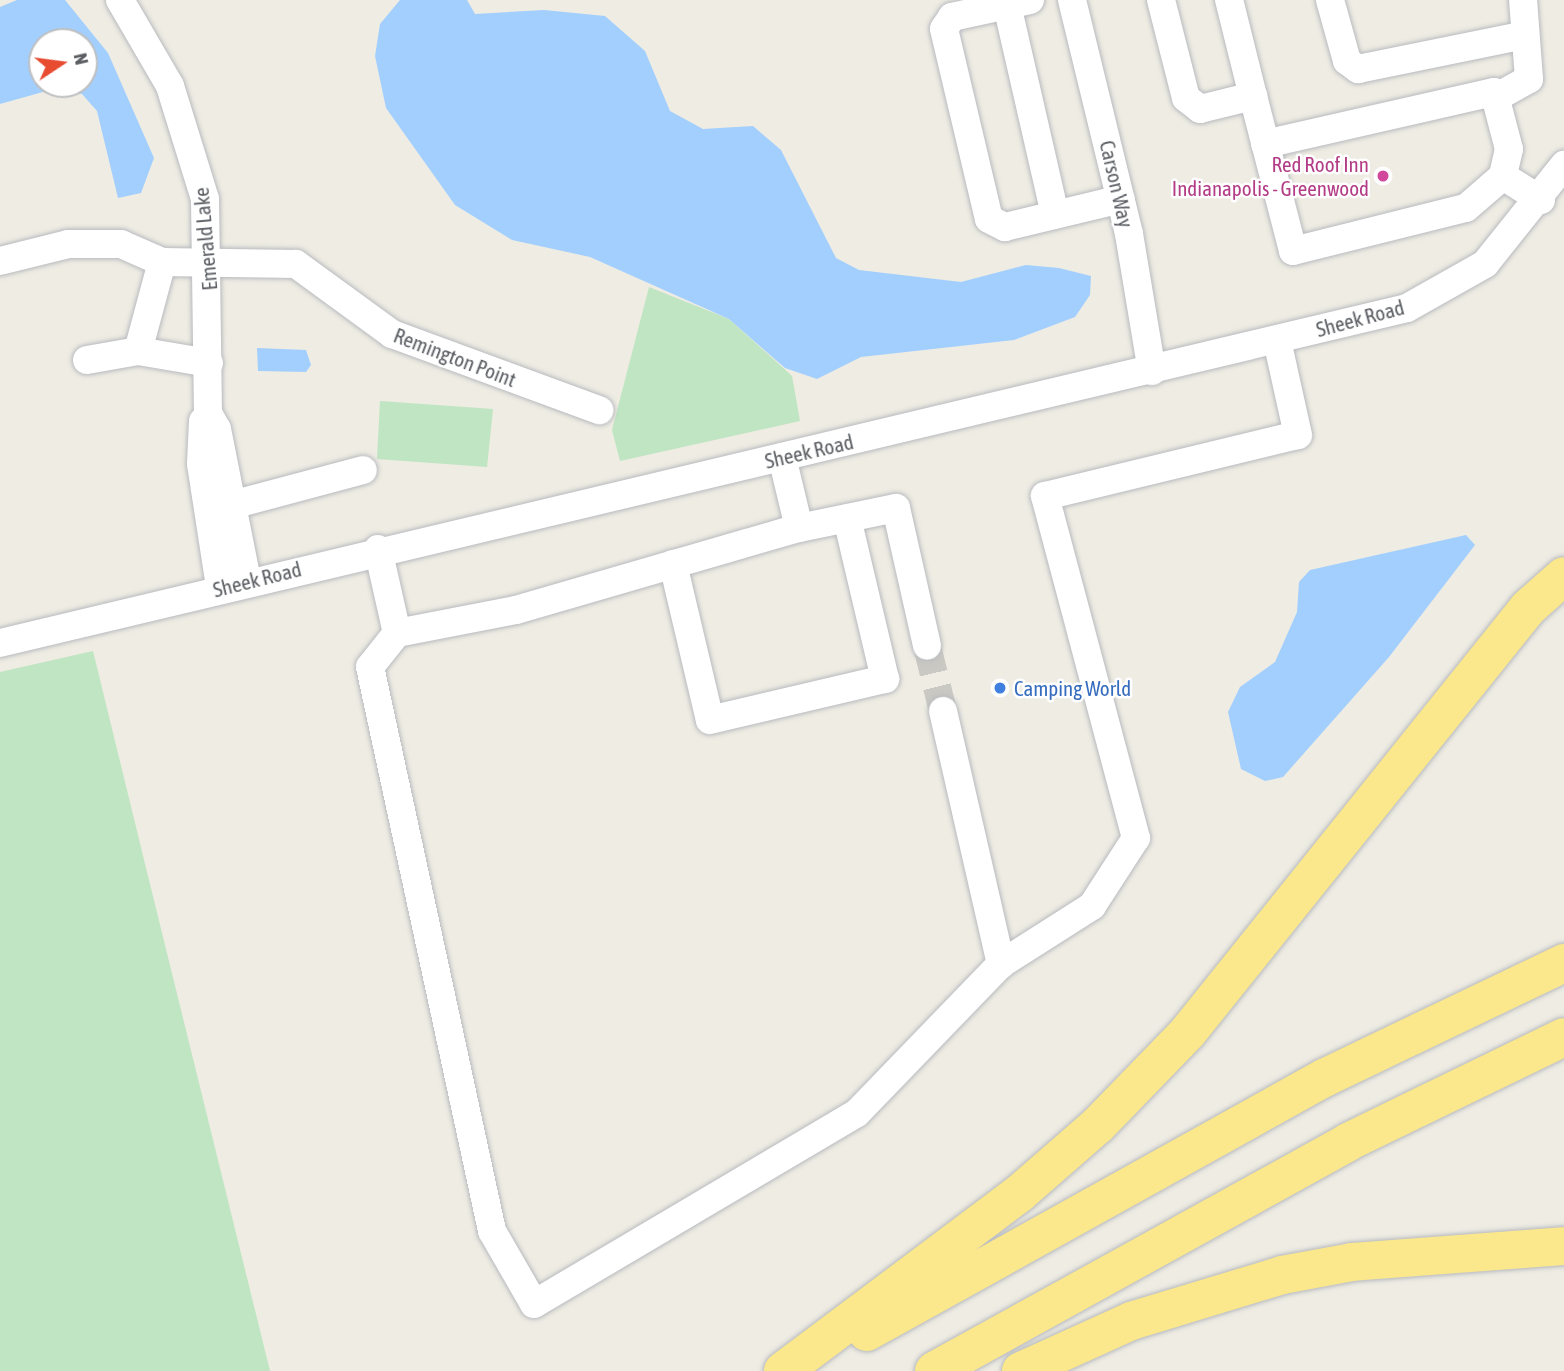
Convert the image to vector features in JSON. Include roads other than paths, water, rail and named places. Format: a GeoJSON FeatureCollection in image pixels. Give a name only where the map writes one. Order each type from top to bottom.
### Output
{"type":"FeatureCollection","features":[{"type":"Feature","properties":{"kind":"highway"},"geometry":{"type":"LineString","coordinates":[[783,1371],[1020,1193],[1098,1125],[1188,1032],[1528,608],[1564,576]]}},
{"type":"Feature","properties":{"kind":"highway"},"geometry":{"type":"LineString","coordinates":[[799,1371],[1324,1078],[1564,963]]}},
{"type":"Feature","properties":{"kind":"highway"},"geometry":{"type":"LineString","coordinates":[[934,1371],[1348,1142],[1564,1037]]}},
{"type":"Feature","properties":{"kind":"highway"},"geometry":{"type":"LineString","coordinates":[[1021,1371],[1131,1321],[1282,1275],[1352,1262],[1564,1247]]}},
{"type":"Feature","properties":{"kind":"street","name":"Emerald Lake"},"geometry":{"type":"LineString","coordinates":[[120,0],[170,86],[190,137],[205,199],[211,267],[208,413],[200,426],[218,508],[247,581]]}},
{"type":"Feature","properties":{"kind":"street","name":"Carson Way"},"geometry":{"type":"LineString","coordinates":[[1072,0],[1121,200],[1152,371]]}},
{"type":"Feature","properties":{"kind":"street"},"geometry":{"type":"LineString","coordinates":[[1161,0],[1186,98],[1200,109],[1253,96]]}},
{"type":"Feature","properties":{"kind":"street"},"geometry":{"type":"LineString","coordinates":[[1229,0],[1265,144],[1293,251],[1466,208],[1503,176],[1509,149],[1494,92],[1265,144]]}},
{"type":"Feature","properties":{"kind":"street"},"geometry":{"type":"LineString","coordinates":[[1330,0],[1347,61],[1358,69],[1525,35]]}},
{"type":"Feature","properties":{"kind":"street"},"geometry":{"type":"LineString","coordinates":[[1495,97],[1529,79],[1523,0]]}},
{"type":"Feature","properties":{"kind":"street"},"geometry":{"type":"LineString","coordinates":[[1055,215],[1018,3],[952,17],[944,29],[989,219],[1004,227],[1121,200]]}},
{"type":"Feature","properties":{"kind":"street","name":"Sheek Road"},"geometry":{"type":"LineString","coordinates":[[0,643],[220,587],[1152,371],[1407,308],[1485,264],[1541,200],[1564,165]]}},
{"type":"Feature","properties":{"kind":"street"},"geometry":{"type":"LineString","coordinates":[[1503,176],[1541,200]]}},
{"type":"Feature","properties":{"kind":"street","name":"Remington Point"},"geometry":{"type":"LineString","coordinates":[[0,261],[68,244],[121,244],[162,262],[211,267],[255,260],[296,264],[392,334],[599,410]]}},
{"type":"Feature","properties":{"kind":"street"},"geometry":{"type":"LineString","coordinates":[[138,351],[162,262]]}},
{"type":"Feature","properties":{"kind":"street"},"geometry":{"type":"LineString","coordinates":[[926,646],[896,508],[799,527],[516,610],[397,633],[370,667],[492,1231],[534,1304],[857,1113],[1001,964],[1093,906],[1136,838],[1045,496],[1298,435],[1277,340]]}},
{"type":"Feature","properties":{"kind":"street"},"geometry":{"type":"LineString","coordinates":[[88,360],[138,351],[209,363]]}},
{"type":"Feature","properties":{"kind":"street"},"geometry":{"type":"LineString","coordinates":[[782,457],[799,527]]}},
{"type":"Feature","properties":{"kind":"street"},"geometry":{"type":"LineString","coordinates":[[218,508],[363,470]]}},
{"type":"Feature","properties":{"kind":"street","name":"Emerald Lake"},"geometry":{"type":"LineString","coordinates":[[218,508],[220,587]]}},
{"type":"Feature","properties":{"kind":"street"},"geometry":{"type":"LineString","coordinates":[[673,564],[710,720],[885,679],[848,517]]}},
{"type":"Feature","properties":{"kind":"street"},"geometry":{"type":"LineString","coordinates":[[378,550],[397,633]]}},
{"type":"Feature","properties":{"kind":"street"},"geometry":{"type":"LineString","coordinates":[[943,711],[1001,964]]}},
{"type":"Feature","properties":{"kind":"water"},"geometry":{"type":"Polygon","coordinates":[[[17,0],[65,0],[88,28],[28,28],[28,96],[0,104],[0,7],[17,0]]]}},
{"type":"Feature","properties":{"kind":"water"},"geometry":{"type":"Polygon","coordinates":[[[400,0],[467,0],[475,14],[544,10],[605,16],[645,51],[670,111],[703,129],[753,126],[781,150],[836,258],[859,270],[961,282],[1026,265],[1059,268],[1091,276],[1090,295],[1075,317],[1014,340],[861,357],[817,379],[785,368],[729,319],[590,257],[512,240],[455,205],[386,108],[375,56],[380,24],[400,0]]]}},
{"type":"Feature","properties":{"kind":"water"},"geometry":{"type":"Polygon","coordinates":[[[98,41],[108,53],[154,158],[141,193],[118,198],[97,111],[86,98],[98,98],[98,41]]]}},
{"type":"Feature","properties":{"kind":"water"},"geometry":{"type":"Polygon","coordinates":[[[257,348],[306,350],[311,365],[306,372],[258,371],[257,348]]]}},
{"type":"Feature","properties":{"kind":"water"},"geometry":{"type":"Polygon","coordinates":[[[1466,535],[1475,545],[1389,657],[1283,777],[1265,781],[1241,769],[1228,712],[1240,687],[1275,662],[1297,612],[1299,582],[1310,570],[1466,535]]]}},
{"type":"Feature","properties":{"kind":"tunnel"},"geometry":{"type":"LineString","coordinates":[[927,646],[943,711]]}},
{"type":"Feature","properties":{"kind":"place","name":"Red Roof Inn Indianapolis - Greenwood"},"geometry":{"type":"Point","coordinates":[1383,176]}},
{"type":"Feature","properties":{"kind":"place","name":"Camping World"},"geometry":{"type":"Point","coordinates":[1000,688]}}]}
